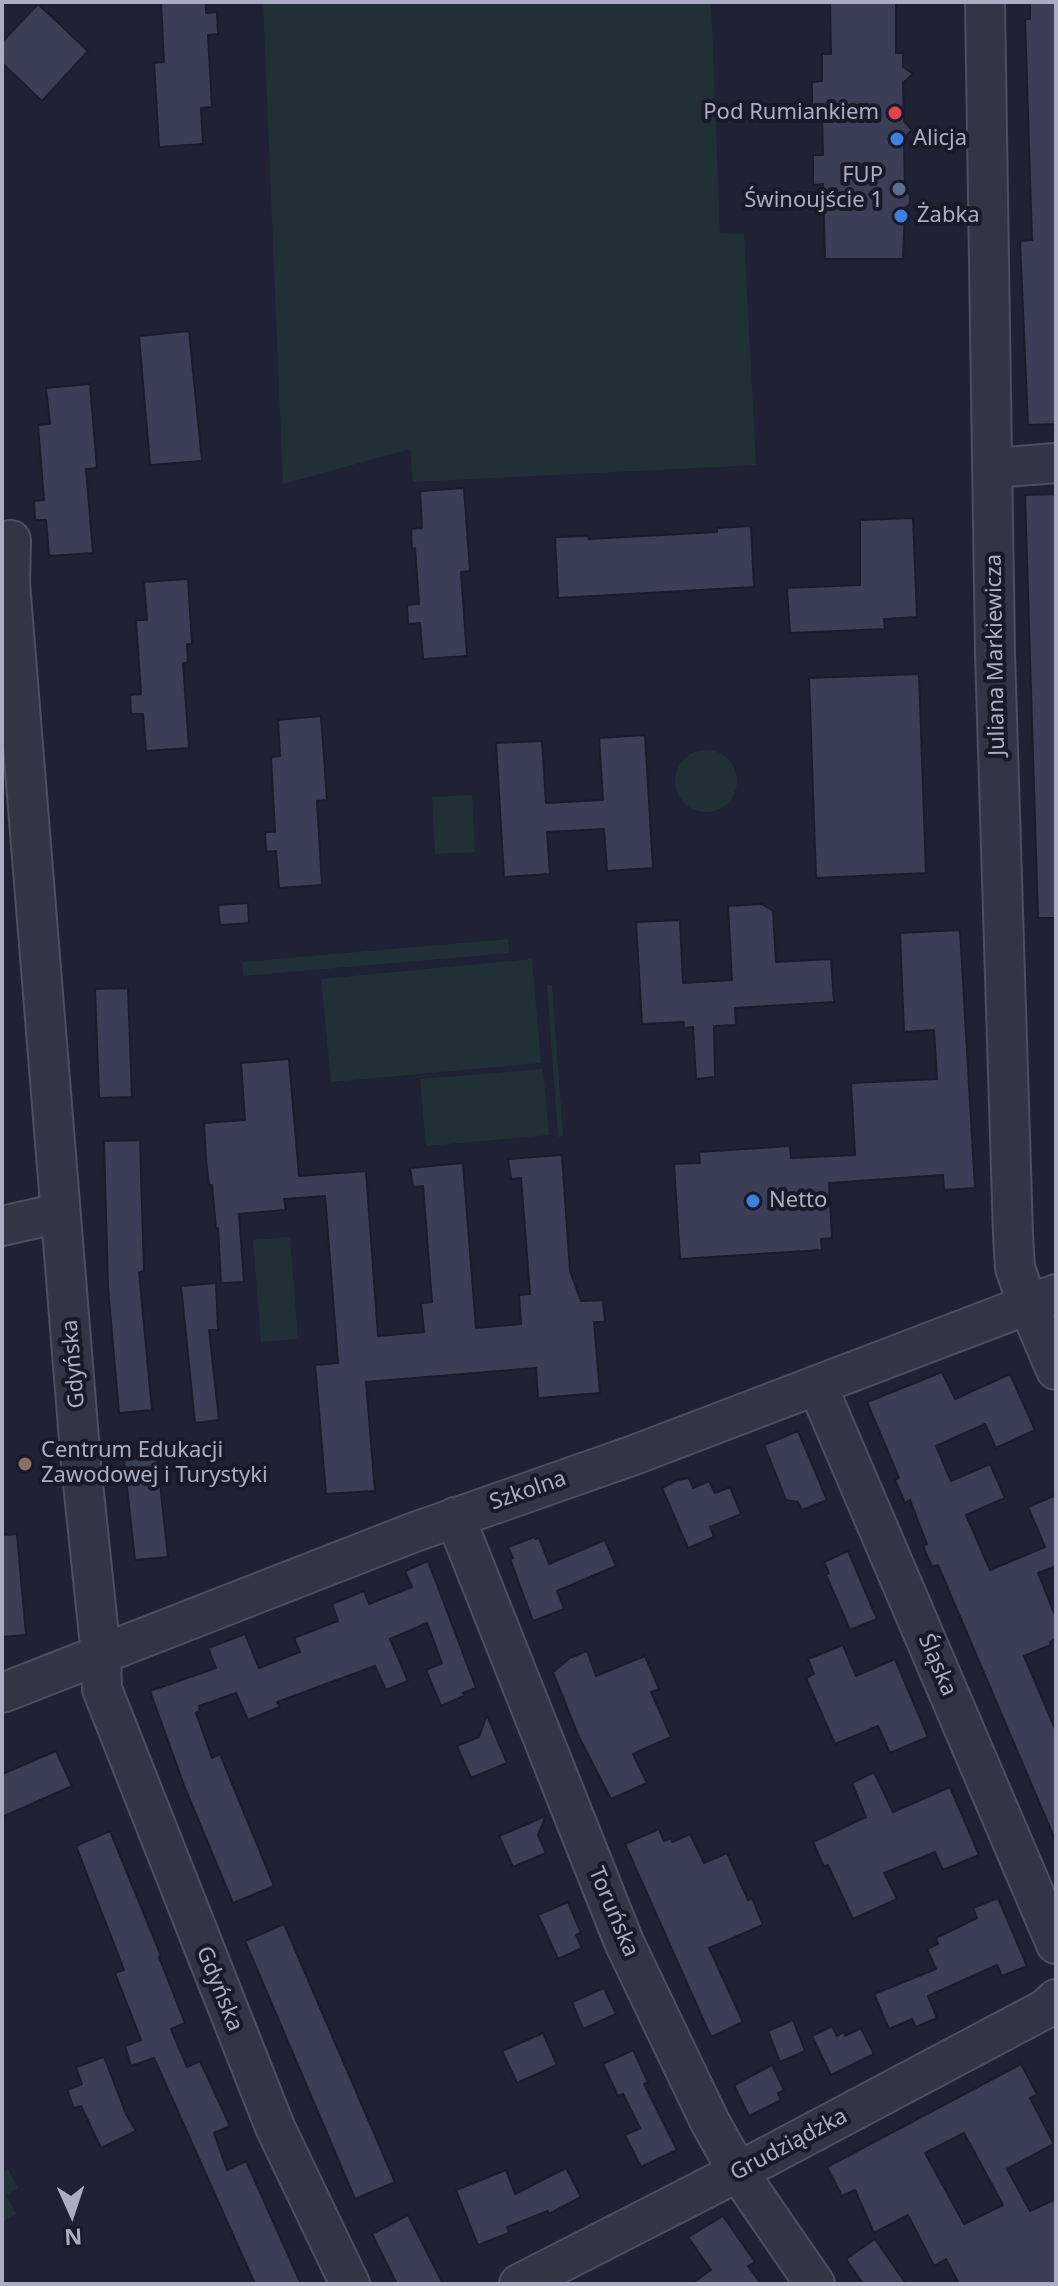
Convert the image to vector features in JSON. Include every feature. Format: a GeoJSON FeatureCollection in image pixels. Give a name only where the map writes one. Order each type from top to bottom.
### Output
{"type":"FeatureCollection","features":[{"type":"Feature","properties":{"kind":"street","name":"Juliana Markiewicza"},"geometry":{"type":"LineString","coordinates":[[985,2],[995,668],[1015,1268],[1042,1299],[1056,1370]]}},
{"type":"Feature","properties":{"kind":"street"},"geometry":{"type":"LineString","coordinates":[[993,468],[1056,463]]}},
{"type":"Feature","properties":{"kind":"street","name":"Gdyńska"},"geometry":{"type":"LineString","coordinates":[[11,540],[10,583],[102,1689],[275,2127],[350,2284]]}},
{"type":"Feature","properties":{"kind":"street"},"geometry":{"type":"LineString","coordinates":[[2,1226],[60,1213]]}},
{"type":"Feature","properties":{"kind":"street","name":"Szkolna"},"geometry":{"type":"LineString","coordinates":[[2,1693],[455,1517],[634,1455],[1042,1299]]}},
{"type":"Feature","properties":{"kind":"street","name":"Śląska"},"geometry":{"type":"LineString","coordinates":[[817,1385],[1056,1944]]}},
{"type":"Feature","properties":{"kind":"street","name":"Toruńska"},"geometry":{"type":"LineString","coordinates":[[455,1517],[624,1942],[710,2122],[738,2172],[815,2284]]}},
{"type":"Feature","properties":{"kind":"street","name":"Grudziądzka"},"geometry":{"type":"LineString","coordinates":[[519,2284],[738,2172],[1045,2009],[1056,1999]]}},
{"type":"Feature","properties":{"kind":"shaded area"},"geometry":{"type":"Polygon","coordinates":[[[263,2],[711,2],[720,233],[744,234],[756,465],[413,482],[410,449],[283,484],[263,2]]]}},
{"type":"Feature","properties":{"kind":"shaded area"},"geometry":{"type":"Polygon","coordinates":[[[700,750],[712,750],[728,759],[735,769],[735,793],[728,803],[712,812],[700,812],[680,798],[675,787],[675,775],[689,755],[700,750]]]}},
{"type":"Feature","properties":{"kind":"shaded area"},"geometry":{"type":"Polygon","coordinates":[[[472,795],[475,852],[435,854],[432,797],[472,795]]]}},
{"type":"Feature","properties":{"kind":"shaded area"},"geometry":{"type":"Polygon","coordinates":[[[508,939],[509,953],[243,976],[242,962],[508,939]]]}},
{"type":"Feature","properties":{"kind":"shaded area"},"geometry":{"type":"Polygon","coordinates":[[[532,959],[541,1063],[331,1082],[321,979],[532,959]]]}},
{"type":"Feature","properties":{"kind":"shaded area"},"geometry":{"type":"Polygon","coordinates":[[[547,985],[552,985],[563,1136],[558,1137],[547,985]]]}},
{"type":"Feature","properties":{"kind":"shaded area"},"geometry":{"type":"Polygon","coordinates":[[[543,1069],[549,1135],[426,1146],[420,1079],[543,1069]]]}},
{"type":"Feature","properties":{"kind":"shaded area"},"geometry":{"type":"Polygon","coordinates":[[[290,1237],[298,1339],[261,1342],[253,1240],[290,1237]]]}},
{"type":"Feature","properties":{"kind":"shaded area"},"geometry":{"type":"Polygon","coordinates":[[[8,2169],[18,2188],[6,2195],[16,2214],[2,2222],[2,2173],[8,2169]]]}},
{"type":"Feature","properties":{"kind":"building"},"geometry":{"type":"Polygon","coordinates":[[[161,2],[206,2],[206,13],[217,12],[218,34],[208,35],[212,107],[201,108],[203,144],[159,147],[154,63],[164,62],[161,2]]]}},
{"type":"Feature","properties":{"kind":"building"},"geometry":{"type":"Polygon","coordinates":[[[830,2],[896,2],[896,53],[903,53],[903,67],[913,74],[903,83],[904,121],[912,130],[904,138],[905,190],[910,195],[910,204],[905,208],[903,259],[825,259],[823,184],[813,185],[813,155],[823,155],[822,110],[812,111],[812,82],[822,81],[822,54],[831,54],[830,2]]]}},
{"type":"Feature","properties":{"kind":"building"},"geometry":{"type":"Polygon","coordinates":[[[1030,2],[1056,2],[1056,424],[1028,425],[1020,241],[1032,240],[1025,19],[1030,19],[1030,2]]]}},
{"type":"Feature","properties":{"kind":"building"},"geometry":{"type":"Polygon","coordinates":[[[38,4],[88,51],[42,101],[2,63],[2,42],[38,4]]]}},
{"type":"Feature","properties":{"kind":"building"},"geometry":{"type":"Polygon","coordinates":[[[189,331],[202,461],[150,465],[139,336],[189,331]]]}},
{"type":"Feature","properties":{"kind":"building"},"geometry":{"type":"Polygon","coordinates":[[[90,384],[97,468],[86,469],[93,553],[49,556],[46,520],[35,520],[34,501],[44,500],[38,425],[50,424],[46,388],[90,384]]]}},
{"type":"Feature","properties":{"kind":"building"},"geometry":{"type":"Polygon","coordinates":[[[464,488],[470,571],[461,572],[467,656],[423,659],[420,623],[408,624],[407,605],[419,604],[411,529],[422,528],[420,491],[464,488]]]}},
{"type":"Feature","properties":{"kind":"building"},"geometry":{"type":"Polygon","coordinates":[[[1056,494],[1056,918],[1038,918],[1025,495],[1056,494]]]}},
{"type":"Feature","properties":{"kind":"building"},"geometry":{"type":"Polygon","coordinates":[[[913,518],[917,617],[884,619],[885,629],[790,633],[787,588],[860,585],[860,520],[913,518]]]}},
{"type":"Feature","properties":{"kind":"building"},"geometry":{"type":"Polygon","coordinates":[[[751,526],[754,587],[558,598],[555,537],[588,536],[589,539],[717,532],[717,528],[751,526]]]}},
{"type":"Feature","properties":{"kind":"building"},"geometry":{"type":"Polygon","coordinates":[[[188,579],[192,644],[187,644],[188,663],[183,663],[189,748],[146,751],[143,714],[131,714],[130,695],[141,694],[136,620],[147,620],[144,582],[188,579]]]}},
{"type":"Feature","properties":{"kind":"building"},"geometry":{"type":"Polygon","coordinates":[[[919,674],[926,873],[816,878],[809,678],[919,674]]]}},
{"type":"Feature","properties":{"kind":"building"},"geometry":{"type":"Polygon","coordinates":[[[321,716],[327,800],[317,801],[322,885],[279,888],[276,851],[266,852],[265,832],[275,832],[271,757],[280,756],[278,720],[321,716]]]}},
{"type":"Feature","properties":{"kind":"building"},"geometry":{"type":"Polygon","coordinates":[[[645,735],[653,868],[607,871],[604,829],[547,832],[550,874],[504,877],[496,743],[542,741],[546,803],[603,800],[599,738],[645,735]]]}},
{"type":"Feature","properties":{"kind":"building"},"geometry":{"type":"Polygon","coordinates":[[[248,903],[249,923],[220,925],[218,905],[248,903]]]}},
{"type":"Feature","properties":{"kind":"building"},"geometry":{"type":"Polygon","coordinates":[[[762,904],[773,911],[776,962],[831,959],[834,1002],[735,1008],[736,1025],[714,1026],[715,1077],[696,1079],[693,1027],[684,1028],[684,1022],[642,1024],[636,922],[680,920],[683,983],[732,980],[728,906],[762,904]]]}},
{"type":"Feature","properties":{"kind":"building"},"geometry":{"type":"Polygon","coordinates":[[[960,930],[975,1188],[944,1190],[943,1175],[829,1183],[832,1238],[821,1239],[822,1250],[680,1259],[674,1164],[700,1163],[699,1152],[790,1146],[791,1158],[855,1155],[851,1083],[937,1079],[934,1030],[904,1032],[900,933],[960,930]]]}},
{"type":"Feature","properties":{"kind":"building"},"geometry":{"type":"Polygon","coordinates":[[[128,988],[132,1097],[99,1098],[95,989],[128,988]]]}},
{"type":"Feature","properties":{"kind":"building"},"geometry":{"type":"Polygon","coordinates":[[[289,1059],[299,1176],[366,1171],[378,1336],[424,1332],[421,1303],[432,1302],[423,1186],[413,1187],[410,1168],[463,1163],[476,1328],[521,1324],[519,1295],[530,1294],[521,1178],[511,1179],[508,1159],[562,1155],[570,1271],[581,1301],[603,1300],[605,1322],[594,1322],[600,1393],[538,1398],[536,1368],[366,1382],[375,1491],[326,1494],[315,1365],[338,1363],[325,1196],[284,1199],[286,1210],[239,1214],[244,1282],[221,1283],[218,1228],[206,1160],[204,1123],[245,1120],[241,1063],[289,1059]]]}},
{"type":"Feature","properties":{"kind":"building"},"geometry":{"type":"Polygon","coordinates":[[[140,1140],[144,1271],[139,1272],[152,1410],[119,1413],[108,1288],[104,1141],[140,1140]]]}},
{"type":"Feature","properties":{"kind":"building"},"geometry":{"type":"Polygon","coordinates":[[[216,1283],[218,1330],[209,1330],[219,1420],[195,1423],[181,1286],[216,1283]]]}},
{"type":"Feature","properties":{"kind":"building"},"geometry":{"type":"Polygon","coordinates":[[[942,1372],[955,1399],[1010,1374],[1035,1430],[996,1448],[985,1424],[936,1446],[951,1481],[990,1464],[1005,1498],[966,1515],[990,1570],[1045,1547],[1028,1507],[1056,1495],[1056,1572],[1054,1567],[1038,1573],[1056,1618],[1056,1639],[1050,1642],[1051,1645],[1024,1656],[1056,1731],[1056,1842],[938,1565],[932,1567],[923,1546],[927,1544],[910,1500],[905,1503],[895,1480],[899,1478],[867,1402],[942,1372]]]}},
{"type":"Feature","properties":{"kind":"building"},"geometry":{"type":"Polygon","coordinates":[[[798,1431],[827,1500],[802,1510],[798,1502],[786,1500],[764,1445],[798,1431]]]}},
{"type":"Feature","properties":{"kind":"building"},"geometry":{"type":"Polygon","coordinates":[[[157,1456],[168,1557],[135,1560],[124,1460],[157,1456]]]}},
{"type":"Feature","properties":{"kind":"building"},"geometry":{"type":"Polygon","coordinates":[[[689,1478],[693,1488],[709,1481],[715,1493],[730,1487],[741,1514],[710,1527],[714,1537],[688,1548],[662,1488],[689,1478]]]}},
{"type":"Feature","properties":{"kind":"building"},"geometry":{"type":"Polygon","coordinates":[[[17,1534],[26,1635],[2,1637],[2,1535],[17,1534]]]}},
{"type":"Feature","properties":{"kind":"building"},"geometry":{"type":"Polygon","coordinates":[[[539,1538],[549,1564],[605,1540],[616,1566],[557,1591],[564,1609],[533,1621],[508,1547],[539,1538]]]}},
{"type":"Feature","properties":{"kind":"building"},"geometry":{"type":"Polygon","coordinates":[[[848,1551],[877,1619],[850,1630],[826,1575],[829,1573],[824,1562],[848,1551]]]}},
{"type":"Feature","properties":{"kind":"building"},"geometry":{"type":"Polygon","coordinates":[[[428,1561],[476,1688],[463,1693],[464,1696],[441,1706],[426,1670],[442,1663],[427,1623],[390,1639],[408,1681],[386,1690],[375,1666],[277,1702],[280,1707],[248,1720],[236,1693],[199,1706],[200,1711],[196,1713],[212,1758],[220,1754],[274,1886],[233,1903],[185,1788],[150,1691],[216,1668],[208,1648],[245,1634],[259,1668],[300,1652],[294,1638],[338,1621],[332,1604],[364,1591],[369,1604],[412,1587],[405,1571],[428,1561]]]}},
{"type":"Feature","properties":{"kind":"building"},"geometry":{"type":"Polygon","coordinates":[[[843,1645],[856,1676],[895,1659],[928,1737],[890,1753],[878,1726],[835,1744],[806,1678],[814,1674],[808,1659],[843,1645]]]}},
{"type":"Feature","properties":{"kind":"building"},"geometry":{"type":"Polygon","coordinates":[[[587,1651],[596,1676],[645,1656],[659,1689],[651,1692],[671,1737],[633,1754],[647,1783],[611,1799],[579,1737],[553,1672],[570,1658],[587,1651]]]}},
{"type":"Feature","properties":{"kind":"building"},"geometry":{"type":"Polygon","coordinates":[[[487,1715],[507,1763],[471,1778],[457,1746],[479,1737],[487,1715]]]}},
{"type":"Feature","properties":{"kind":"building"},"geometry":{"type":"Polygon","coordinates":[[[56,1751],[72,1786],[2,1817],[2,1774],[56,1751]]]}},
{"type":"Feature","properties":{"kind":"building"},"geometry":{"type":"Polygon","coordinates":[[[874,1772],[893,1812],[950,1787],[979,1855],[943,1870],[935,1852],[884,1873],[897,1899],[853,1919],[828,1865],[824,1867],[813,1842],[866,1817],[852,1783],[874,1772]]]}},
{"type":"Feature","properties":{"kind":"building"},"geometry":{"type":"Polygon","coordinates":[[[546,1816],[538,1835],[546,1853],[513,1867],[499,1836],[546,1816]]]}},
{"type":"Feature","properties":{"kind":"building"},"geometry":{"type":"Polygon","coordinates":[[[659,1829],[664,1841],[671,1838],[672,1842],[690,1834],[704,1863],[727,1853],[763,1925],[709,1948],[743,2022],[711,2037],[625,1844],[659,1829]]]}},
{"type":"Feature","properties":{"kind":"building"},"geometry":{"type":"Polygon","coordinates":[[[110,1831],[185,2023],[171,2029],[187,2067],[200,2061],[230,2126],[214,2133],[227,2170],[246,2161],[301,2284],[255,2284],[154,2058],[131,2066],[125,2046],[141,2040],[115,1973],[124,1970],[76,1846],[110,1831]]]}},
{"type":"Feature","properties":{"kind":"building"},"geometry":{"type":"Polygon","coordinates":[[[998,1898],[1027,1966],[1002,1976],[997,1965],[928,1996],[937,2018],[916,2027],[912,2019],[889,2029],[874,1994],[936,1969],[927,1949],[938,1944],[936,1938],[977,1918],[973,1908],[998,1898]]]}},
{"type":"Feature","properties":{"kind":"building"},"geometry":{"type":"Polygon","coordinates":[[[568,1902],[581,1933],[576,1935],[582,1948],[558,1959],[538,1915],[568,1902]]]}},
{"type":"Feature","properties":{"kind":"building"},"geometry":{"type":"Polygon","coordinates":[[[284,1924],[395,2182],[355,2199],[245,1941],[284,1924]]]}},
{"type":"Feature","properties":{"kind":"building"},"geometry":{"type":"Polygon","coordinates":[[[604,1988],[616,2014],[583,2029],[572,2002],[604,1988]]]}},
{"type":"Feature","properties":{"kind":"building"},"geometry":{"type":"Polygon","coordinates":[[[793,2020],[805,2051],[780,2062],[768,2031],[793,2020]]]}},
{"type":"Feature","properties":{"kind":"building"},"geometry":{"type":"Polygon","coordinates":[[[832,2026],[837,2036],[844,2032],[845,2036],[861,2028],[874,2054],[831,2075],[812,2036],[832,2026]]]}},
{"type":"Feature","properties":{"kind":"building"},"geometry":{"type":"Polygon","coordinates":[[[543,2033],[557,2065],[517,2083],[502,2051],[543,2033]]]}},
{"type":"Feature","properties":{"kind":"building"},"geometry":{"type":"Polygon","coordinates":[[[633,2050],[648,2082],[644,2084],[677,2150],[641,2167],[625,2135],[640,2128],[623,2094],[618,2096],[603,2064],[633,2050]]]}},
{"type":"Feature","properties":{"kind":"building"},"geometry":{"type":"Polygon","coordinates":[[[104,2057],[126,2114],[136,2131],[101,2148],[81,2106],[74,2108],[67,2090],[82,2084],[76,2067],[104,2057]]]}},
{"type":"Feature","properties":{"kind":"building"},"geometry":{"type":"Polygon","coordinates":[[[1021,2064],[1037,2094],[1030,2098],[1054,2144],[1007,2169],[1030,2211],[1056,2199],[1056,2284],[959,2284],[946,2259],[934,2266],[908,2215],[874,2233],[855,2190],[842,2196],[827,2167],[1021,2064]],[[964,2133],[925,2153],[964,2224],[1003,2205],[964,2133]]]}},
{"type":"Feature","properties":{"kind":"building"},"geometry":{"type":"Polygon","coordinates":[[[772,2065],[784,2090],[778,2093],[781,2100],[749,2116],[734,2085],[772,2065]]]}},
{"type":"Feature","properties":{"kind":"building"},"geometry":{"type":"Polygon","coordinates":[[[566,2168],[581,2197],[549,2214],[548,2211],[507,2227],[509,2233],[478,2245],[456,2190],[506,2170],[515,2194],[566,2168]]]}},
{"type":"Feature","properties":{"kind":"building"},"geometry":{"type":"Polygon","coordinates":[[[408,2215],[443,2284],[397,2284],[372,2234],[408,2215]]]}},
{"type":"Feature","properties":{"kind":"building"},"geometry":{"type":"Polygon","coordinates":[[[723,2216],[755,2262],[748,2266],[761,2284],[691,2284],[711,2270],[688,2237],[723,2216]]]}},
{"type":"Feature","properties":{"kind":"building"},"geometry":{"type":"Polygon","coordinates":[[[875,2239],[906,2284],[863,2284],[846,2259],[875,2239]]]}},
{"type":"Feature","properties":{"kind":"place","name":"Pod Rumiankiem"},"geometry":{"type":"Point","coordinates":[895,113]}},
{"type":"Feature","properties":{"kind":"place","name":"Alicja"},"geometry":{"type":"Point","coordinates":[897,139]}},
{"type":"Feature","properties":{"kind":"place","name":"FUP Świnoujście 1"},"geometry":{"type":"Point","coordinates":[899,189]}},
{"type":"Feature","properties":{"kind":"place","name":"Żabka"},"geometry":{"type":"Point","coordinates":[901,216]}},
{"type":"Feature","properties":{"kind":"place","name":"Netto"},"geometry":{"type":"Point","coordinates":[753,1201]}},
{"type":"Feature","properties":{"kind":"place","name":"Centrum Edukacji Zawodowej i Turystyki"},"geometry":{"type":"Point","coordinates":[25,1464]}}]}
